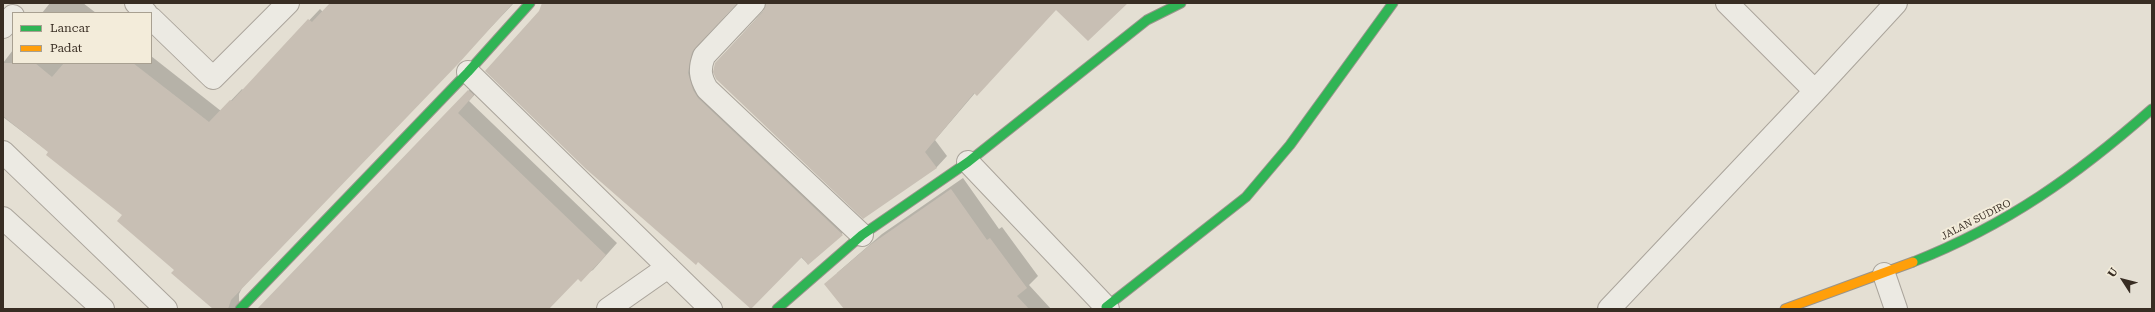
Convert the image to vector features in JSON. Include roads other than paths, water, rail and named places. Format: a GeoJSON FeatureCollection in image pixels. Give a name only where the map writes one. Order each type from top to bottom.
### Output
{"type":"FeatureCollection","features":[{"type":"Feature","properties":{"kind":"street"},"geometry":{"type":"LineString","coordinates":[[17,12],[25,3]]}},
{"type":"Feature","properties":{"kind":"street"},"geometry":{"type":"LineString","coordinates":[[136,3],[145,12]]}},
{"type":"Feature","properties":{"kind":"street"},"geometry":{"type":"LineString","coordinates":[[152,19],[213,78],[288,3]]}},
{"type":"Feature","properties":{"kind":"street"},"geometry":{"type":"LineString","coordinates":[[240,309],[468,72],[530,3]]}},
{"type":"Feature","properties":{"kind":"street"},"geometry":{"type":"LineString","coordinates":[[754,3],[704,56],[700,66],[702,81],[707,89],[862,235]]}},
{"type":"Feature","properties":{"kind":"street"},"geometry":{"type":"LineString","coordinates":[[777,309],[862,235],[968,162],[1147,20],[1181,3]]}},
{"type":"Feature","properties":{"kind":"street"},"geometry":{"type":"LineString","coordinates":[[968,162],[1107,308],[1246,197],[1290,145],[1393,3]]}},
{"type":"Feature","properties":{"kind":"street"},"geometry":{"type":"LineString","coordinates":[[1727,3],[1816,92]]}},
{"type":"Feature","properties":{"kind":"street"},"geometry":{"type":"LineString","coordinates":[[1609,309],[1816,92],[1896,3]]}},
{"type":"Feature","properties":{"kind":"street"},"geometry":{"type":"LineString","coordinates":[[3,27],[12,17]]}},
{"type":"Feature","properties":{"kind":"street"},"geometry":{"type":"LineString","coordinates":[[468,72],[711,309]]}},
{"type":"Feature","properties":{"kind":"street","name":"JALAN SUDIRO"},"geometry":{"type":"LineString","coordinates":[[1785,309],[1884,274],[1966,239],[2025,208],[2049,192],[2152,109]]}},
{"type":"Feature","properties":{"kind":"street"},"geometry":{"type":"LineString","coordinates":[[3,152],[166,309]]}},
{"type":"Feature","properties":{"kind":"street"},"geometry":{"type":"LineString","coordinates":[[3,218],[103,309]]}},
{"type":"Feature","properties":{"kind":"street"},"geometry":{"type":"LineString","coordinates":[[608,309],[668,267]]}},
{"type":"Feature","properties":{"kind":"street"},"geometry":{"type":"LineString","coordinates":[[1884,274],[1896,309]]}}]}
